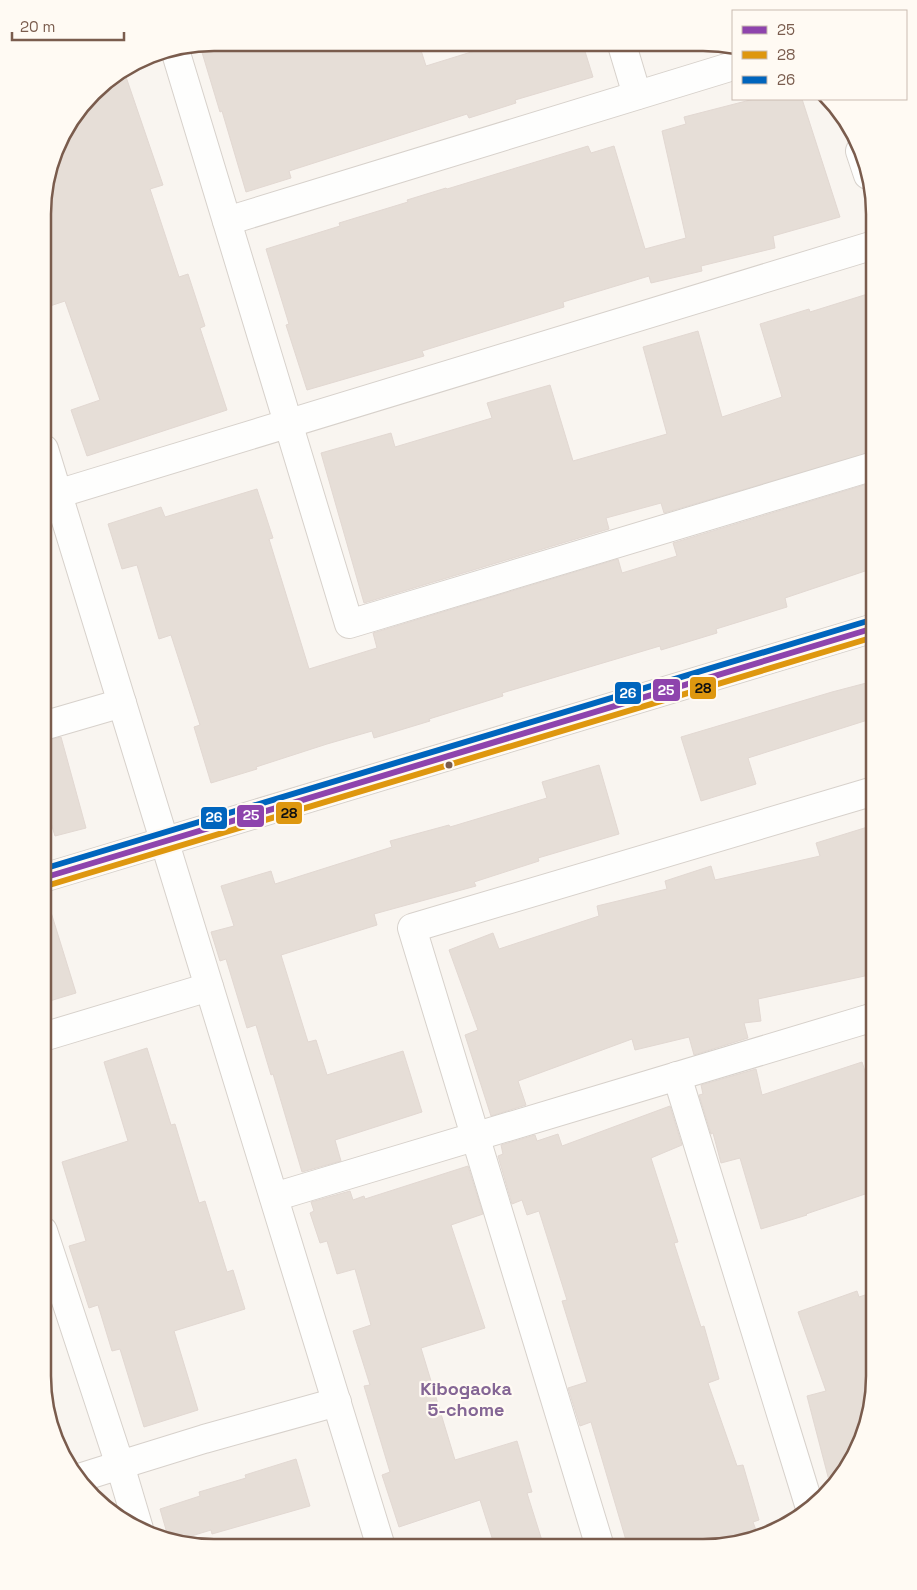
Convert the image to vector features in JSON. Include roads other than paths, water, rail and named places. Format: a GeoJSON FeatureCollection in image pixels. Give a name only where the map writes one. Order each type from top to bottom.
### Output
{"type":"FeatureCollection","features":[{"type":"Feature","properties":{"kind":"street"},"geometry":{"type":"LineString","coordinates":[[624,51],[637,95]]}},
{"type":"Feature","properties":{"kind":"street"},"geometry":{"type":"LineString","coordinates":[[177,56],[349,624],[866,468]]}},
{"type":"Feature","properties":{"kind":"street"},"geometry":{"type":"LineString","coordinates":[[227,221],[732,66]]}},
{"type":"Feature","properties":{"kind":"street"},"geometry":{"type":"LineString","coordinates":[[51,496],[866,247]]}},
{"type":"Feature","properties":{"kind":"street"},"geometry":{"type":"LineString","coordinates":[[51,499],[122,703],[379,1539]]}},
{"type":"Feature","properties":{"kind":"street"},"geometry":{"type":"LineString","coordinates":[[51,876],[866,631]]}},
{"type":"Feature","properties":{"kind":"street"},"geometry":{"type":"LineString","coordinates":[[51,724],[122,703]]}},
{"type":"Feature","properties":{"kind":"street"},"geometry":{"type":"LineString","coordinates":[[598,1539],[412,928],[866,794]]}},
{"type":"Feature","properties":{"kind":"street"},"geometry":{"type":"LineString","coordinates":[[51,1035],[209,987]]}},
{"type":"Feature","properties":{"kind":"street"},"geometry":{"type":"LineString","coordinates":[[274,1198],[865,1020]]}},
{"type":"Feature","properties":{"kind":"street"},"geometry":{"type":"LineString","coordinates":[[677,1076],[808,1500]]}},
{"type":"Feature","properties":{"kind":"street"},"geometry":{"type":"LineString","coordinates":[[51,1256],[136,1518]]}},
{"type":"Feature","properties":{"kind":"street"},"geometry":{"type":"LineString","coordinates":[[86,1476],[337,1402]]}},
{"type":"Feature","properties":{"kind":"district","name":"Kibogaoka 5-chome"},"geometry":{"type":"Point","coordinates":[466,1399]}}]}
